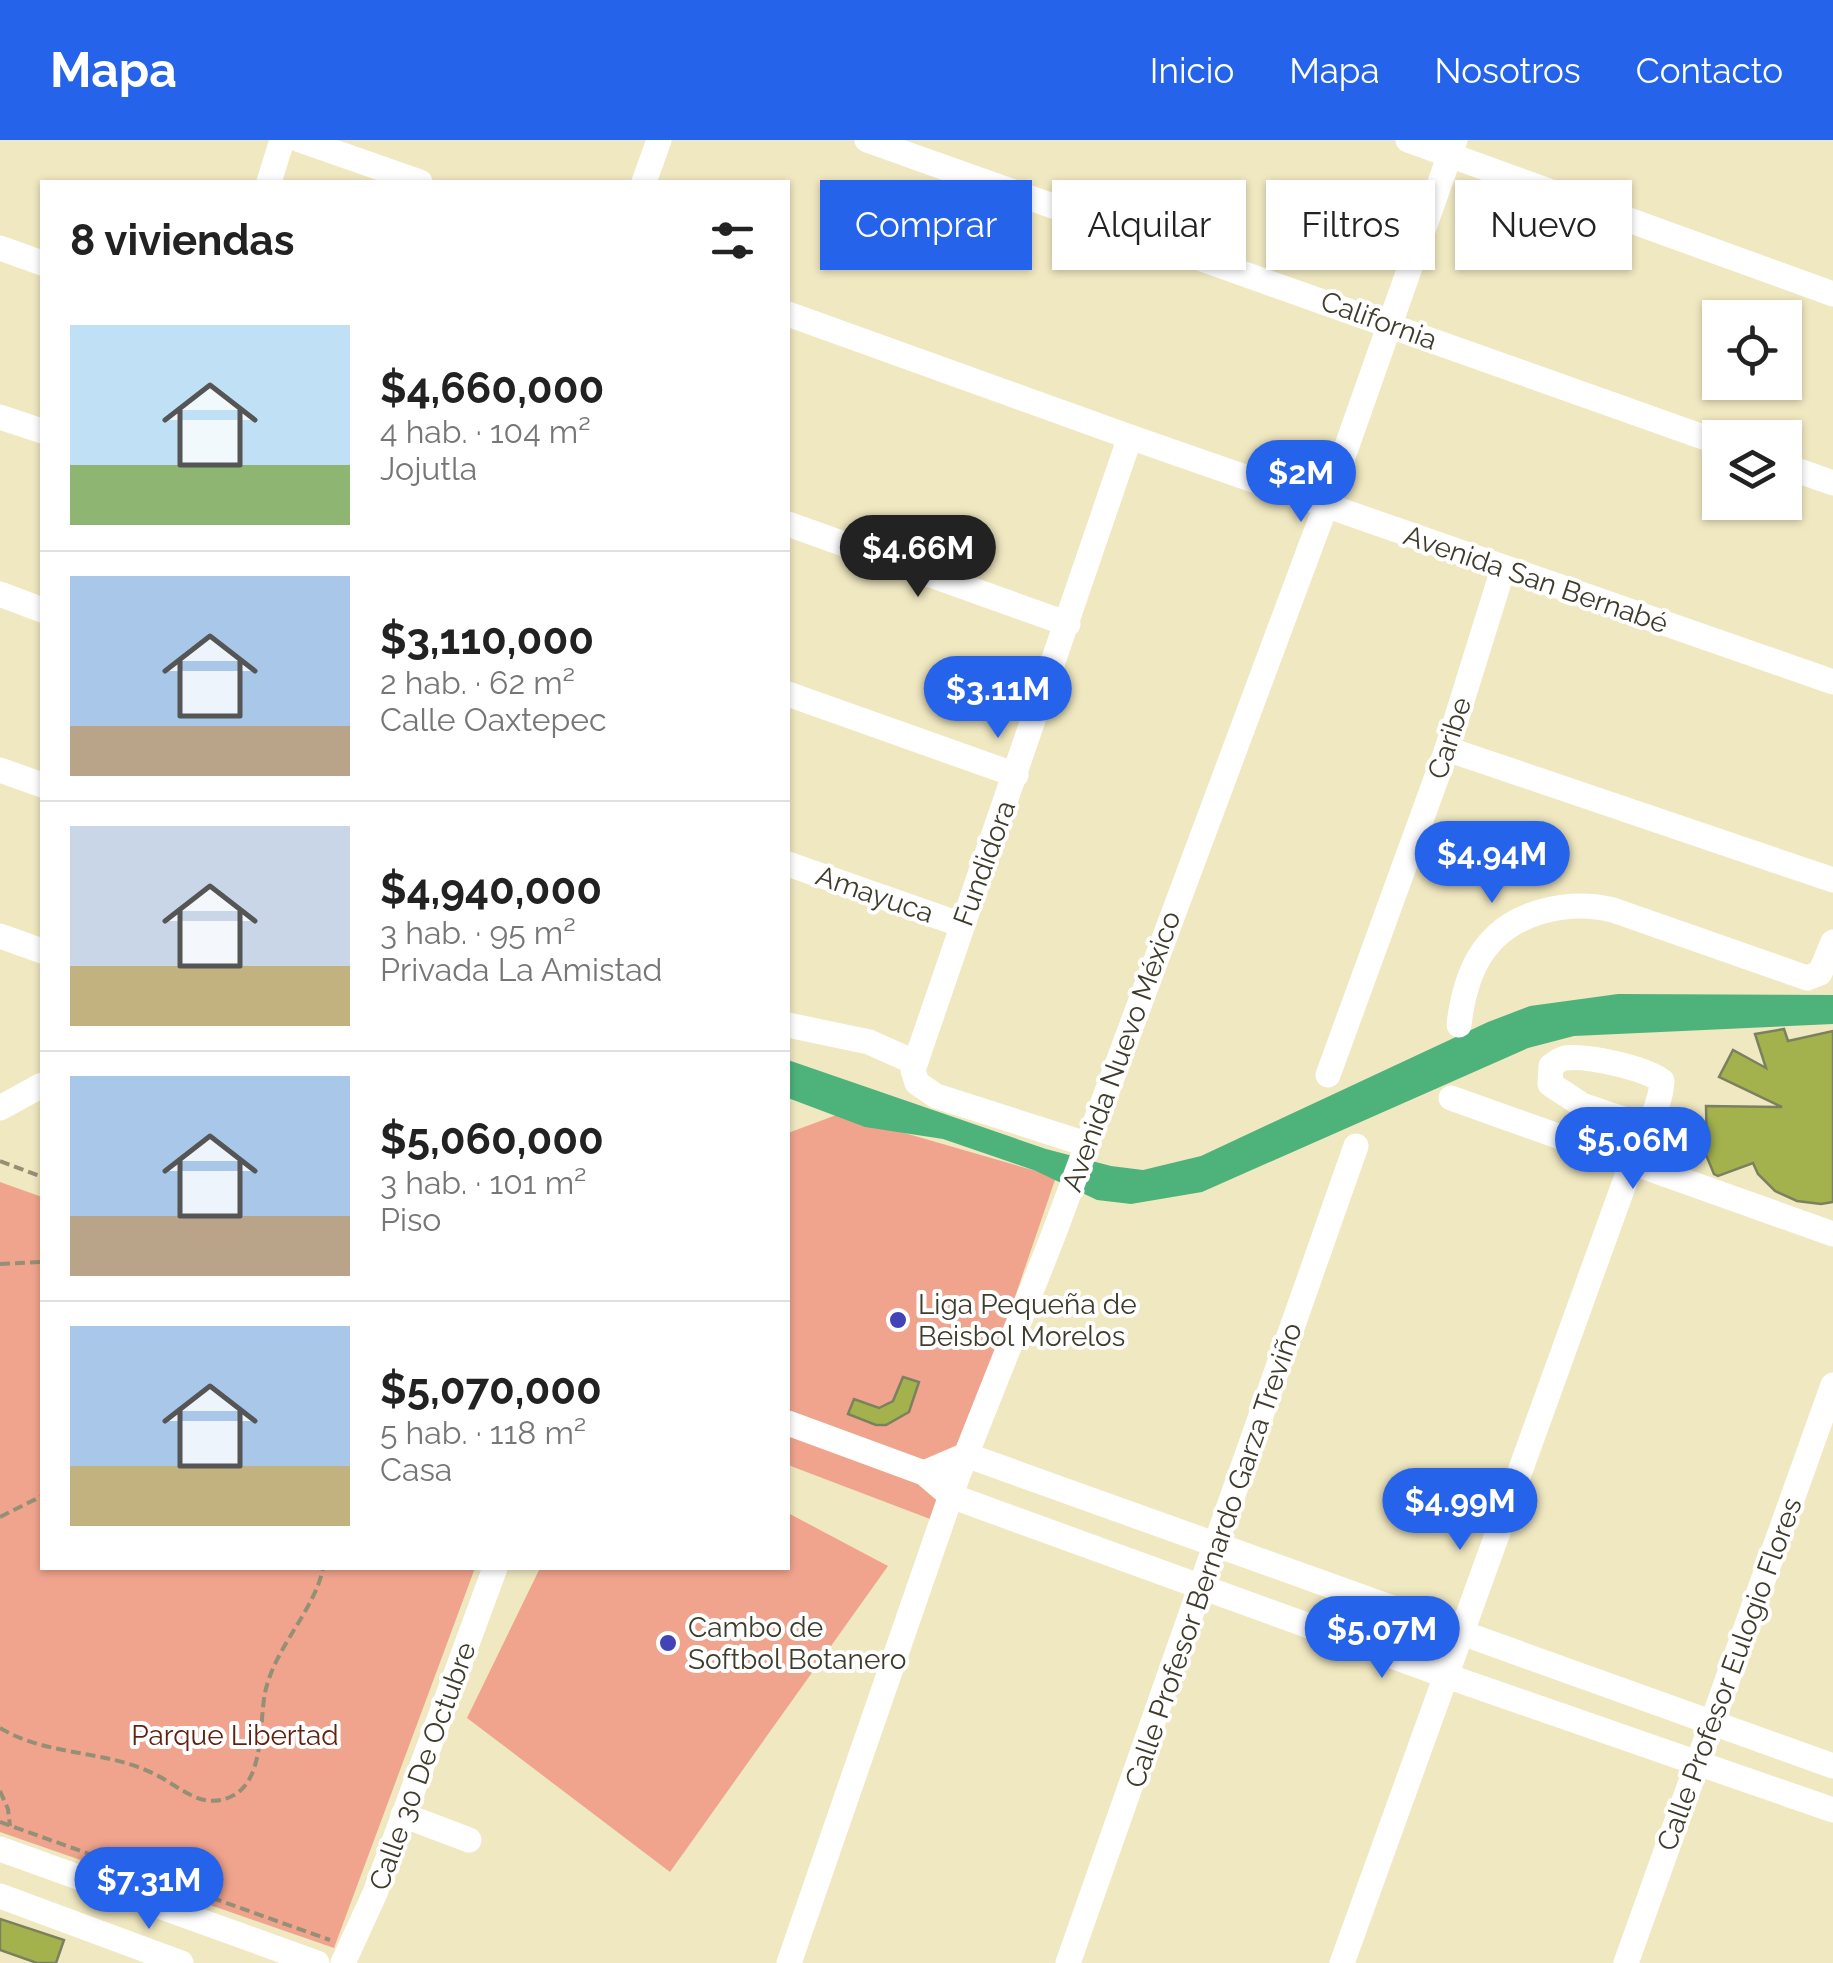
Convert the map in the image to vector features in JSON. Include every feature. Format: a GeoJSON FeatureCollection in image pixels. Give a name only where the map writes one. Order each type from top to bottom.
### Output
{"type":"FeatureCollection","features":[{"type":"Feature","properties":{"kind":"street"},"geometry":{"type":"LineString","coordinates":[[270,180],[282,140]]}},
{"type":"Feature","properties":{"kind":"street"},"geometry":{"type":"LineString","coordinates":[[300,140],[414,180]]}},
{"type":"Feature","properties":{"kind":"street"},"geometry":{"type":"LineString","coordinates":[[645,180],[659,140]]}},
{"type":"Feature","properties":{"kind":"street","name":"California"},"geometry":{"type":"LineString","coordinates":[[867,140],[1702,436]]}},
{"type":"Feature","properties":{"kind":"street"},"geometry":{"type":"LineString","coordinates":[[1408,140],[1453,148],[1833,294]]}},
{"type":"Feature","properties":{"kind":"street","name":"Avenida Nuevo México"},"geometry":{"type":"LineString","coordinates":[[789,1963],[951,1496],[1326,505],[1453,148]]}},
{"type":"Feature","properties":{"kind":"street"},"geometry":{"type":"LineString","coordinates":[[0,248],[40,261]]}},
{"type":"Feature","properties":{"kind":"street","name":"Avenida San Bernabé"},"geometry":{"type":"LineString","coordinates":[[790,315],[1833,682]]}},
{"type":"Feature","properties":{"kind":"street"},"geometry":{"type":"LineString","coordinates":[[0,417],[40,430]]}},
{"type":"Feature","properties":{"kind":"street","name":"Fundidora"},"geometry":{"type":"LineString","coordinates":[[914,1062],[1130,437]]}},
{"type":"Feature","properties":{"kind":"street"},"geometry":{"type":"LineString","coordinates":[[1802,472],[1833,483]]}},
{"type":"Feature","properties":{"kind":"street"},"geometry":{"type":"LineString","coordinates":[[790,525],[1068,624]]}},
{"type":"Feature","properties":{"kind":"street","name":"Caribe"},"geometry":{"type":"LineString","coordinates":[[1328,1075],[1448,749],[1503,568]]}},
{"type":"Feature","properties":{"kind":"street"},"geometry":{"type":"LineString","coordinates":[[0,594],[40,609]]}},
{"type":"Feature","properties":{"kind":"street"},"geometry":{"type":"LineString","coordinates":[[790,695],[1016,775]]}},
{"type":"Feature","properties":{"kind":"street"},"geometry":{"type":"LineString","coordinates":[[1448,749],[1833,880]]}},
{"type":"Feature","properties":{"kind":"street"},"geometry":{"type":"LineString","coordinates":[[0,770],[40,784]]}},
{"type":"Feature","properties":{"kind":"street","name":"Amayuca"},"geometry":{"type":"LineString","coordinates":[[790,865],[962,925]]}},
{"type":"Feature","properties":{"kind":"street"},"geometry":{"type":"LineString","coordinates":[[1458,1024],[1469,978],[1492,941],[1537,913],[1569,905],[1613,910],[1796,976],[1815,977],[1824,968],[1833,942]]}},
{"type":"Feature","properties":{"kind":"street"},"geometry":{"type":"LineString","coordinates":[[0,936],[40,949]]}},
{"type":"Feature","properties":{"kind":"street"},"geometry":{"type":"LineString","coordinates":[[790,1025],[869,1042],[914,1062],[914,1078],[926,1092],[1085,1148]]}},
{"type":"Feature","properties":{"kind":"street"},"geometry":{"type":"LineString","coordinates":[[1342,1963],[1444,1675],[1662,1088],[1662,1081],[1654,1075],[1611,1063],[1565,1058],[1548,1072],[1550,1084],[1567,1098],[1647,1126]]}},
{"type":"Feature","properties":{"kind":"street"},"geometry":{"type":"LineString","coordinates":[[0,1108],[40,1085]]}},
{"type":"Feature","properties":{"kind":"street"},"geometry":{"type":"LineString","coordinates":[[1451,1098],[1833,1234]]}},
{"type":"Feature","properties":{"kind":"street","name":"Calle Profesor Bernardo Garza Treviño"},"geometry":{"type":"LineString","coordinates":[[1068,1963],[1356,1146]]}},
{"type":"Feature","properties":{"kind":"street","name":"Calle Profesor Eulogio Flores"},"geometry":{"type":"LineString","coordinates":[[1626,1963],[1833,1384]]}},
{"type":"Feature","properties":{"kind":"street"},"geometry":{"type":"LineString","coordinates":[[790,1425],[924,1473],[951,1496],[1444,1675],[1833,1810]]}},
{"type":"Feature","properties":{"kind":"street"},"geometry":{"type":"LineString","coordinates":[[924,1473],[966,1455],[1833,1766]]}},
{"type":"Feature","properties":{"kind":"street","name":"Calle 30 De Octubre"},"geometry":{"type":"LineString","coordinates":[[342,1952],[375,1893],[494,1570]]}},
{"type":"Feature","properties":{"kind":"street"},"geometry":{"type":"LineString","coordinates":[[403,1816],[469,1840]]}},
{"type":"Feature","properties":{"kind":"street"},"geometry":{"type":"LineString","coordinates":[[4,1841],[318,1963]]}},
{"type":"Feature","properties":{"kind":"street"},"geometry":{"type":"LineString","coordinates":[[0,1896],[181,1963]]}},
{"type":"Feature","properties":{"kind":"path"},"geometry":{"type":"LineString","coordinates":[[0,1161],[40,1176]]}},
{"type":"Feature","properties":{"kind":"path"},"geometry":{"type":"LineString","coordinates":[[0,1264],[40,1262]]}},
{"type":"Feature","properties":{"kind":"path"},"geometry":{"type":"LineString","coordinates":[[0,1517],[40,1497]]}},
{"type":"Feature","properties":{"kind":"path"},"geometry":{"type":"LineString","coordinates":[[0,1728],[50,1750],[110,1757],[133,1764],[198,1800],[234,1796],[244,1787],[254,1767],[266,1689],[322,1570]]}},
{"type":"Feature","properties":{"kind":"path"},"geometry":{"type":"LineString","coordinates":[[0,1791],[8,1809],[4,1841]]}},
{"type":"Feature","properties":{"kind":"path"},"geometry":{"type":"LineString","coordinates":[[0,1822],[4,1841]]}},
{"type":"Feature","properties":{"kind":"path"},"geometry":{"type":"LineString","coordinates":[[4,1841],[330,1940],[342,1952]]}},
{"type":"Feature","properties":{"kind":"green space","name":"Liga Pequeña de Beisbol Morelos"},"geometry":{"type":"Polygon","coordinates":[[[839,1114],[1057,1174],[938,1522],[790,1466],[790,1132],[839,1114]]]}},
{"type":"Feature","properties":{"kind":"green space","name":"Parque Libertad"},"geometry":{"type":"Polygon","coordinates":[[[0,1182],[40,1196],[40,1570],[474,1570],[334,1948],[0,1832],[0,1182]]]}},
{"type":"Feature","properties":{"kind":"green space","name":"Cambo de Softbol Botanero"},"geometry":{"type":"Polygon","coordinates":[[[790,1514],[888,1566],[670,1872],[467,1718],[539,1570],[790,1570],[790,1514]]]}},
{"type":"Feature","properties":{"kind":"shaded area"},"geometry":{"type":"Polygon","coordinates":[[[1618,994],[1833,995],[1833,1024],[1574,1036],[1528,1048],[1202,1192],[1131,1204],[1097,1200],[1036,1171],[943,1139],[865,1127],[790,1099],[790,1061],[1046,1149],[1143,1170],[1201,1156],[1530,1006],[1618,994]]]}},
{"type":"Feature","properties":{"kind":"building"},"geometry":{"type":"Polygon","coordinates":[[[1784,1029],[1788,1041],[1833,1031],[1833,1202],[1797,1201],[1775,1191],[1753,1163],[1718,1176],[1704,1150],[1706,1106],[1782,1107],[1719,1077],[1733,1050],[1766,1068],[1755,1034],[1784,1029]]]}},
{"type":"Feature","properties":{"kind":"building"},"geometry":{"type":"Polygon","coordinates":[[[903,1377],[919,1382],[909,1412],[886,1425],[848,1414],[854,1399],[879,1408],[893,1401],[903,1377]]]}},
{"type":"Feature","properties":{"kind":"building"},"geometry":{"type":"Polygon","coordinates":[[[0,1919],[64,1940],[56,1963],[37,1963],[0,1950],[0,1919]]]}},
{"type":"Feature","properties":{"kind":"place","name":"Liga Pequeña de Beisbol Morelos"},"geometry":{"type":"Point","coordinates":[898,1320]}},
{"type":"Feature","properties":{"kind":"place","name":"Cambo de Softbol Botanero"},"geometry":{"type":"Point","coordinates":[668,1643]}}]}
